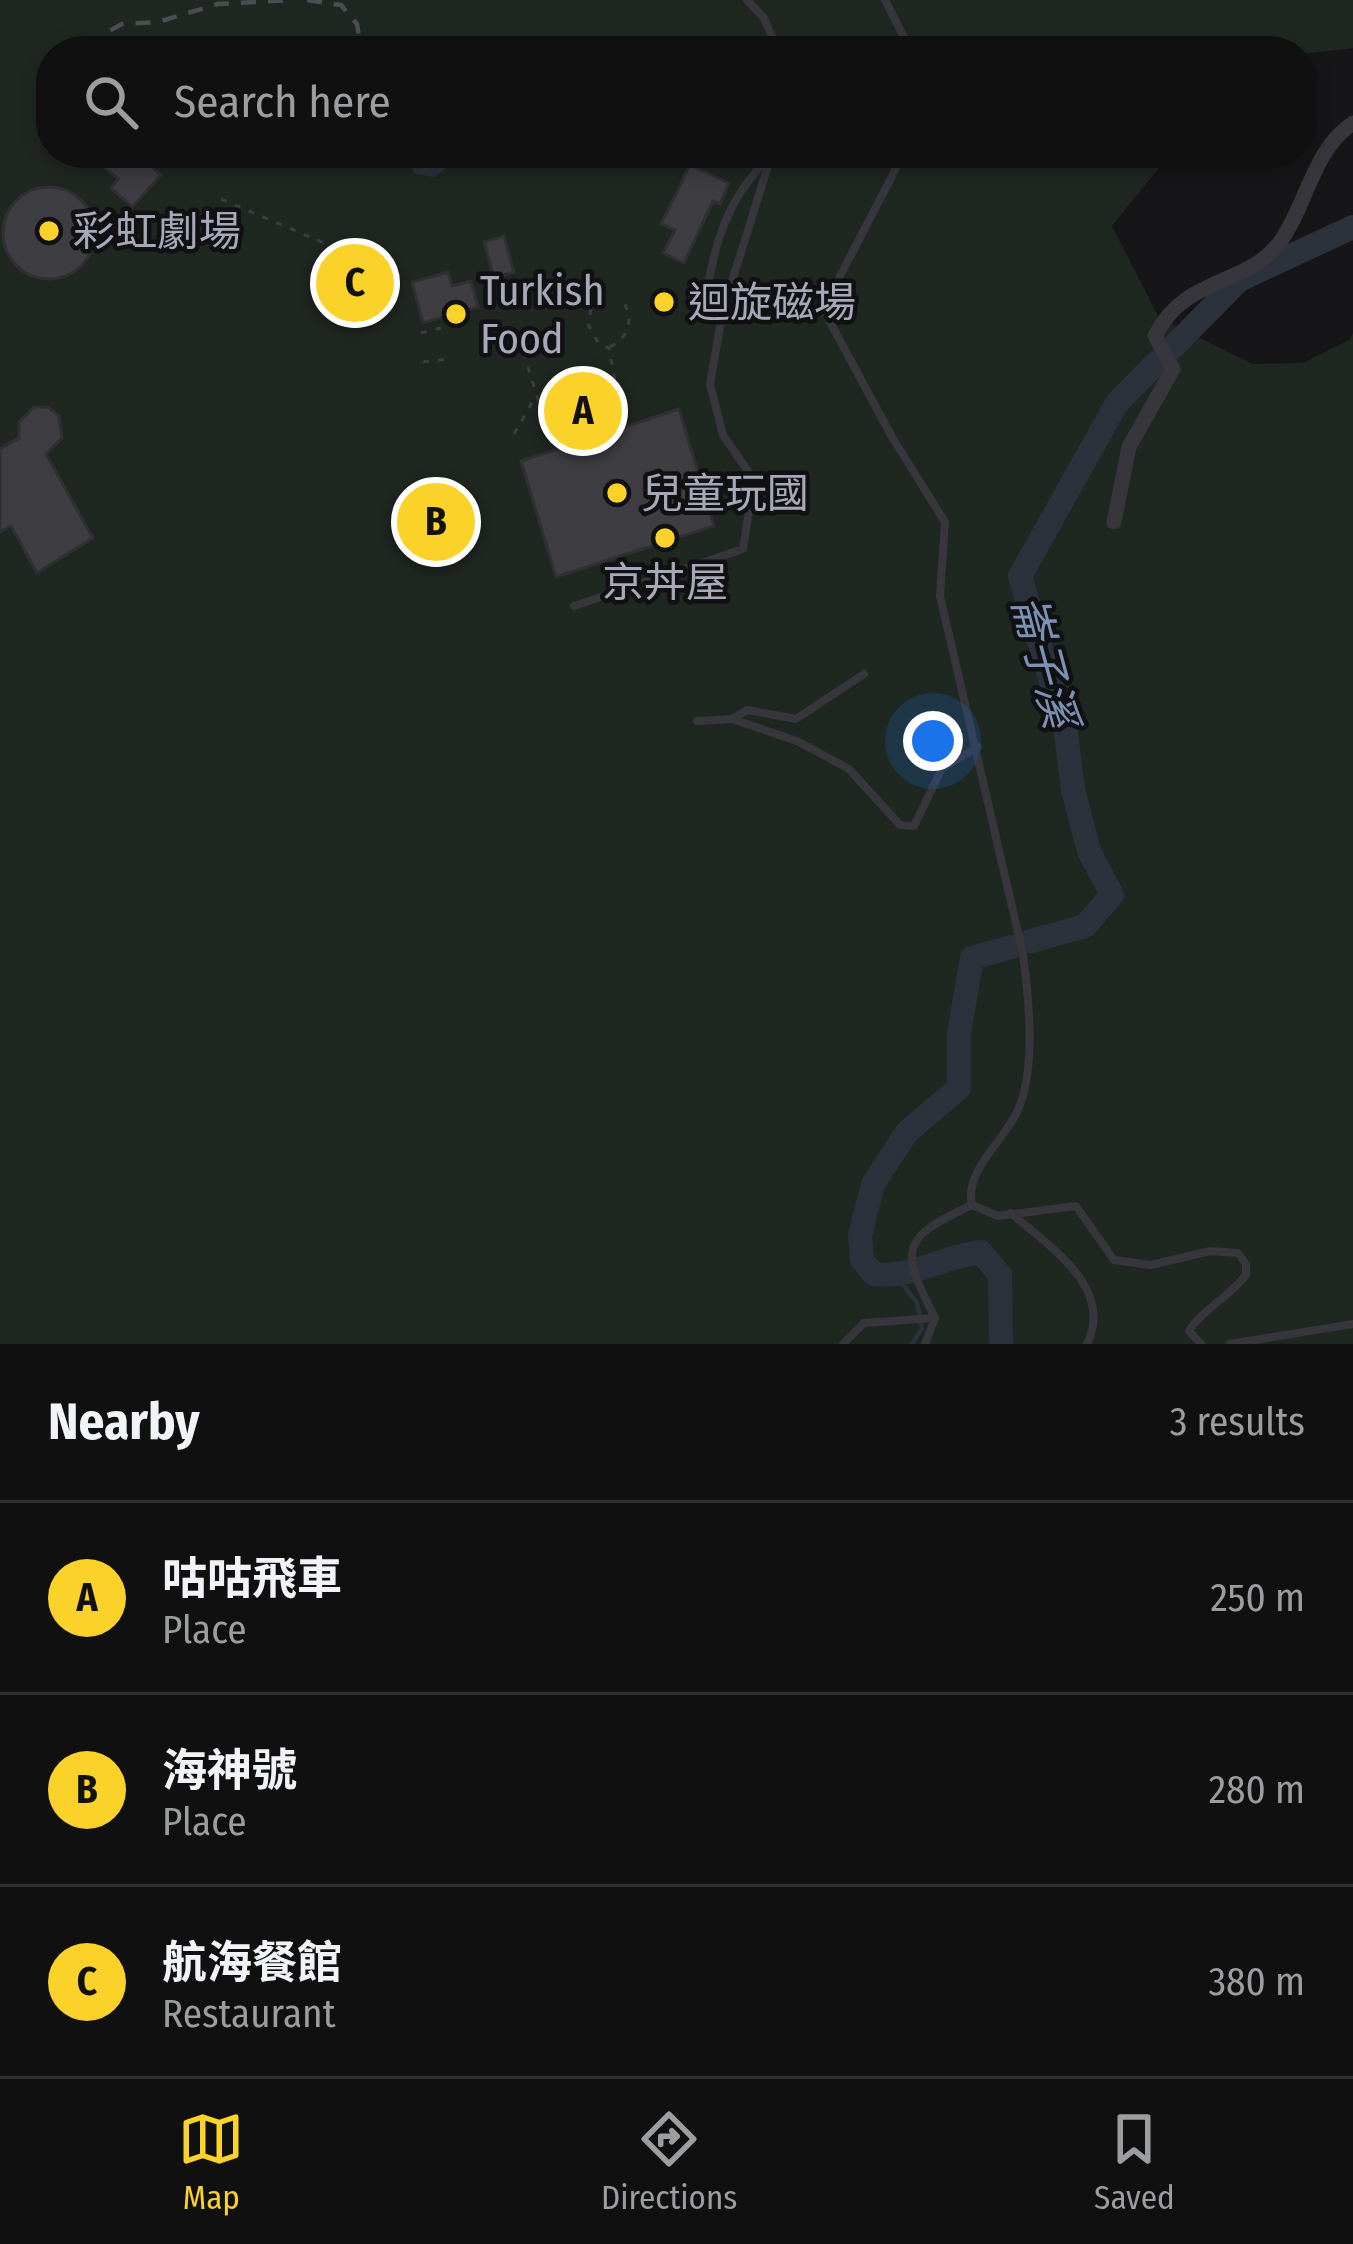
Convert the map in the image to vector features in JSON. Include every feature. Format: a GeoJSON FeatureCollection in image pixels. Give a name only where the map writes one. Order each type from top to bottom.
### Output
{"type":"FeatureCollection","features":[{"type":"Feature","properties":{"kind":"street"},"geometry":{"type":"LineString","coordinates":[[1114,522],[1129,446],[1173,369],[1155,336],[1166,315],[1178,302],[1266,256],[1280,242],[1335,135],[1353,123]]}},
{"type":"Feature","properties":{"kind":"lane"},"geometry":{"type":"LineString","coordinates":[[747,0],[764,18],[772,36]]}},
{"type":"Feature","properties":{"kind":"lane"},"geometry":{"type":"LineString","coordinates":[[886,0],[904,36]]}},
{"type":"Feature","properties":{"kind":"lane"},"geometry":{"type":"LineString","coordinates":[[705,302],[714,245],[730,208],[757,168]]}},
{"type":"Feature","properties":{"kind":"lane"},"geometry":{"type":"LineString","coordinates":[[574,605],[743,548],[754,480],[723,434],[710,384],[723,310],[768,168]]}},
{"type":"Feature","properties":{"kind":"lane"},"geometry":{"type":"LineString","coordinates":[[896,168],[823,309],[945,522],[940,596],[1023,954],[1030,1002],[1020,1108],[971,1186],[972,1205]]}},
{"type":"Feature","properties":{"kind":"lane"},"geometry":{"type":"LineString","coordinates":[[732,719],[747,710],[796,719],[864,674]]}},
{"type":"Feature","properties":{"kind":"lane"},"geometry":{"type":"LineString","coordinates":[[697,721],[732,719],[797,741],[849,769],[900,825],[914,826],[942,768],[978,747]]}},
{"type":"Feature","properties":{"kind":"lane"},"geometry":{"type":"LineString","coordinates":[[925,1344],[935,1318],[910,1268],[911,1246],[935,1222],[972,1205],[998,1216],[1076,1207],[1114,1260],[1151,1265],[1210,1252],[1238,1253],[1246,1264],[1246,1275],[1189,1331],[1201,1344]]}},
{"type":"Feature","properties":{"kind":"lane"},"geometry":{"type":"LineString","coordinates":[[1011,1213],[1078,1272],[1093,1303],[1093,1332],[1087,1344]]}},
{"type":"Feature","properties":{"kind":"lane"},"geometry":{"type":"LineString","coordinates":[[843,1344],[864,1323],[935,1318]]}},
{"type":"Feature","properties":{"kind":"lane"},"geometry":{"type":"LineString","coordinates":[[1230,1344],[1353,1324]]}},
{"type":"Feature","properties":{"kind":"path"},"geometry":{"type":"LineString","coordinates":[[221,199],[378,266],[396,294]]}},
{"type":"Feature","properties":{"kind":"path"},"geometry":{"type":"LineString","coordinates":[[609,348],[628,329],[631,317],[624,302]]}},
{"type":"Feature","properties":{"kind":"path"},"geometry":{"type":"LineString","coordinates":[[592,309],[588,325],[599,344],[609,348]]}},
{"type":"Feature","properties":{"kind":"path"},"geometry":{"type":"LineString","coordinates":[[421,333],[441,328]]}},
{"type":"Feature","properties":{"kind":"path"},"geometry":{"type":"LineString","coordinates":[[520,338],[554,451]]}},
{"type":"Feature","properties":{"kind":"path"},"geometry":{"type":"LineString","coordinates":[[609,348],[624,429]]}},
{"type":"Feature","properties":{"kind":"path"},"geometry":{"type":"LineString","coordinates":[[423,362],[448,359]]}},
{"type":"Feature","properties":{"kind":"path"},"geometry":{"type":"LineString","coordinates":[[514,434],[535,398]]}},
{"type":"Feature","properties":{"kind":"shaded area"},"geometry":{"type":"Polygon","coordinates":[[[0,0],[1353,0],[1353,48],[1317,52],[1317,36],[36,36],[36,168],[1159,168],[1112,226],[1159,318],[1253,364],[1303,363],[1349,340],[1353,333],[1353,1344],[0,1344],[0,0]]]}},
{"type":"Feature","properties":{"kind":"shaded area"},"geometry":{"type":"Polygon","coordinates":[[[413,168],[447,168],[435,177],[414,174],[413,168]]]}},
{"type":"Feature","properties":{"kind":"building"},"geometry":{"type":"Polygon","coordinates":[[[106,168],[153,168],[161,175],[132,207],[111,188],[118,179],[106,168]]]}},
{"type":"Feature","properties":{"kind":"building"},"geometry":{"type":"Polygon","coordinates":[[[689,168],[729,183],[720,204],[713,201],[684,263],[663,253],[675,230],[661,224],[689,168]]]}},
{"type":"Feature","properties":{"kind":"building","name":"彩虹劇場"},"geometry":{"type":"Polygon","coordinates":[[[49,187],[81,201],[95,233],[81,265],[49,279],[17,265],[3,233],[17,201],[49,187]]]}},
{"type":"Feature","properties":{"kind":"building"},"geometry":{"type":"Polygon","coordinates":[[[504,236],[514,272],[494,278],[484,242],[504,236]]]}},
{"type":"Feature","properties":{"kind":"building"},"geometry":{"type":"Polygon","coordinates":[[[448,272],[452,286],[471,281],[478,307],[423,323],[412,282],[448,272]]]}},
{"type":"Feature","properties":{"kind":"building"},"geometry":{"type":"Polygon","coordinates":[[[34,407],[48,407],[59,416],[62,438],[46,454],[93,538],[37,573],[11,526],[0,532],[0,449],[19,438],[19,422],[34,407]]]}},
{"type":"Feature","properties":{"kind":"building","name":"兒童玩國"},"geometry":{"type":"Polygon","coordinates":[[[679,409],[714,526],[556,577],[521,461],[679,409]]]}},
{"type":"Feature","properties":{"kind":"waterway","name":"崙子溪"},"geometry":{"type":"LineString","coordinates":[[1172,348],[1239,280],[1353,227]]}},
{"type":"Feature","properties":{"kind":"waterway","name":"崙子溪"},"geometry":{"type":"LineString","coordinates":[[1031,941],[1085,926],[1112,895],[1089,851],[1073,790],[1066,733],[1020,576],[1117,403],[1156,363]]}},
{"type":"Feature","properties":{"kind":"waterway","name":"崙子溪"},"geometry":{"type":"LineString","coordinates":[[1001,1344],[1000,1275],[981,1252],[902,1273],[874,1274],[862,1260],[860,1235],[873,1184],[907,1132],[959,1088],[959,1033],[972,958],[1011,947]]}},
{"type":"Feature","properties":{"kind":"waterway"},"geometry":{"type":"LineString","coordinates":[[897,1277],[917,1303],[922,1328],[912,1344]]}},
{"type":"Feature","properties":{"kind":"railway"},"geometry":{"type":"LineString","coordinates":[[100,36],[122,24],[158,22],[218,4],[294,0]]}},
{"type":"Feature","properties":{"kind":"railway"},"geometry":{"type":"LineString","coordinates":[[307,0],[341,5],[357,24],[359,36]]}},
{"type":"Feature","properties":{"kind":"place","name":"彩虹劇場"},"geometry":{"type":"Point","coordinates":[49,231]}},
{"type":"Feature","properties":{"kind":"place","name":"航海餐館"},"geometry":{"type":"Point","coordinates":[355,283]}},
{"type":"Feature","properties":{"kind":"place","name":"迴旋磁場"},"geometry":{"type":"Point","coordinates":[664,302]}},
{"type":"Feature","properties":{"kind":"place","name":"Turkish Food"},"geometry":{"type":"Point","coordinates":[456,314]}},
{"type":"Feature","properties":{"kind":"place","name":"咕咕飛車"},"geometry":{"type":"Point","coordinates":[583,411]}},
{"type":"Feature","properties":{"kind":"place","name":"兒童玩國"},"geometry":{"type":"Point","coordinates":[617,493]}},
{"type":"Feature","properties":{"kind":"place","name":"海神號"},"geometry":{"type":"Point","coordinates":[436,522]}},
{"type":"Feature","properties":{"kind":"place","name":"京丼屋"},"geometry":{"type":"Point","coordinates":[665,538]}}]}
